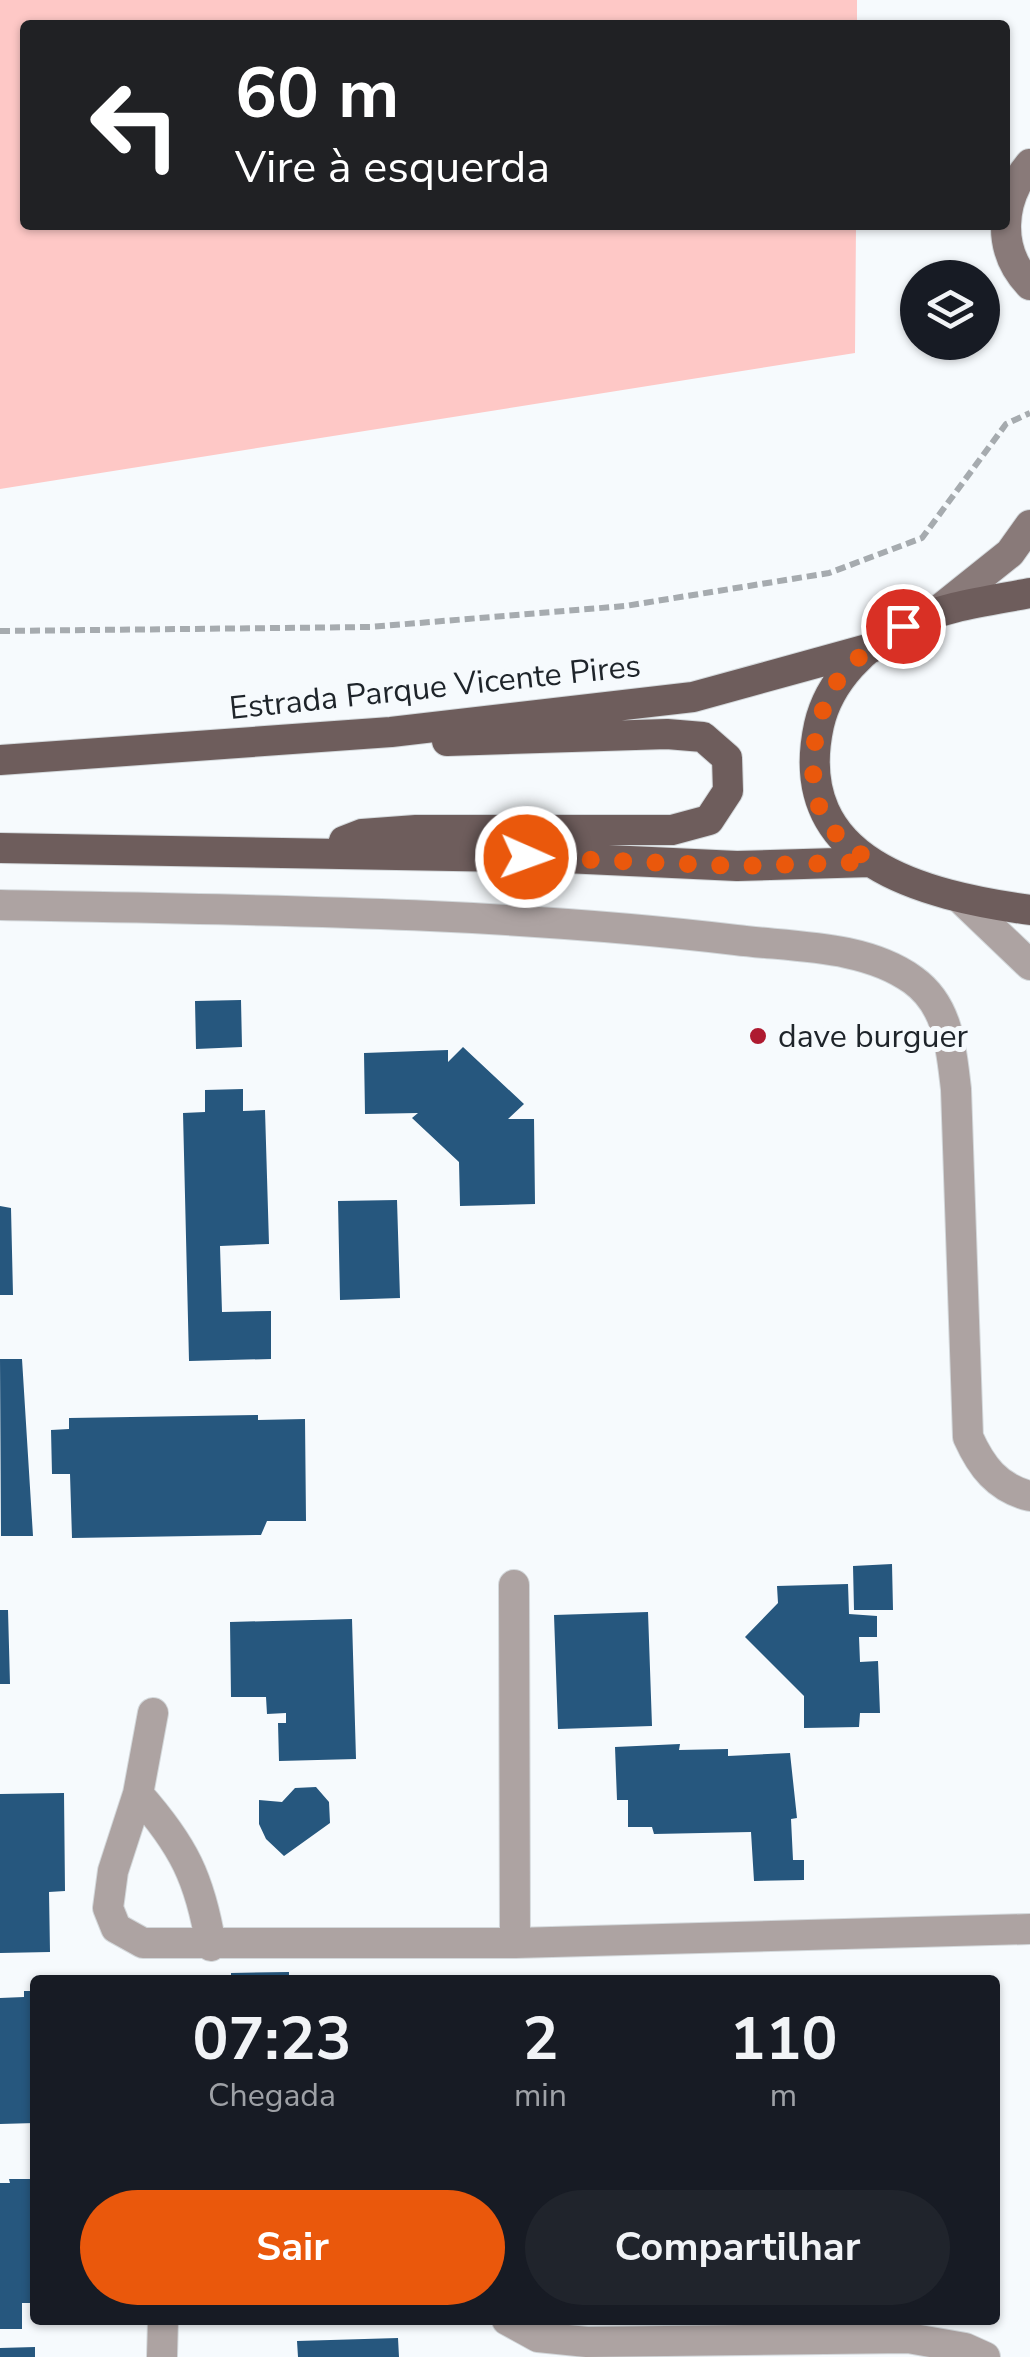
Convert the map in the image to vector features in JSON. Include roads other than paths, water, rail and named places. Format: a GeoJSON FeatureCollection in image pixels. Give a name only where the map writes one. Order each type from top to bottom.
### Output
{"type":"FeatureCollection","features":[{"type":"Feature","properties":{"kind":"main road"},"geometry":{"type":"LineString","coordinates":[[1010,198],[1029,163]]}},
{"type":"Feature","properties":{"kind":"main road"},"geometry":{"type":"LineString","coordinates":[[1006,230],[1012,260],[1030,285]]}},
{"type":"Feature","properties":{"kind":"main road"},"geometry":{"type":"LineString","coordinates":[[935,613],[1010,553],[1030,525]]}},
{"type":"Feature","properties":{"kind":"main road"},"geometry":{"type":"LineString","coordinates":[[1030,594],[935,613],[903,626],[871,648],[842,675],[823,709],[815,746],[816,786],[828,825],[870,862],[922,888],[962,900],[1030,910]]}},
{"type":"Feature","properties":{"kind":"main road","name":"Estrada Parque Vicente Pires"},"geometry":{"type":"LineString","coordinates":[[0,760],[391,732],[693,697],[871,648]]}},
{"type":"Feature","properties":{"kind":"main road"},"geometry":{"type":"LineString","coordinates":[[330,852],[362,834],[416,830],[672,830],[709,820],[728,791],[728,758],[703,737],[626,733],[503,742],[446,741],[391,732]]}},
{"type":"Feature","properties":{"kind":"main road"},"geometry":{"type":"LineString","coordinates":[[0,848],[330,852],[737,866],[870,862]]}},
{"type":"Feature","properties":{"kind":"street"},"geometry":{"type":"LineString","coordinates":[[962,900],[1030,965]]}},
{"type":"Feature","properties":{"kind":"street"},"geometry":{"type":"LineString","coordinates":[[0,905],[453,916],[657,931],[842,953],[879,963],[913,980],[936,1004],[950,1038],[956,1089],[968,1437],[981,1466],[996,1480],[1030,1496]]}},
{"type":"Feature","properties":{"kind":"street"},"geometry":{"type":"LineString","coordinates":[[514,1585],[516,1943]]}},
{"type":"Feature","properties":{"kind":"street"},"geometry":{"type":"LineString","coordinates":[[153,1713],[138,1794],[113,1871],[108,1908],[116,1928],[143,1943],[516,1943],[1030,1929]]}},
{"type":"Feature","properties":{"kind":"street"},"geometry":{"type":"LineString","coordinates":[[138,1794],[176,1836],[189,1859],[211,1946]]}},
{"type":"Feature","properties":{"kind":"street"},"geometry":{"type":"LineString","coordinates":[[162,2357],[163,2325]]}},
{"type":"Feature","properties":{"kind":"street"},"geometry":{"type":"LineString","coordinates":[[516,2325],[538,2337],[587,2342],[908,2338],[965,2348],[985,2357]]}},
{"type":"Feature","properties":{"kind":"place","name":"dave burguer"},"geometry":{"type":"Point","coordinates":[758,1036]}}]}
